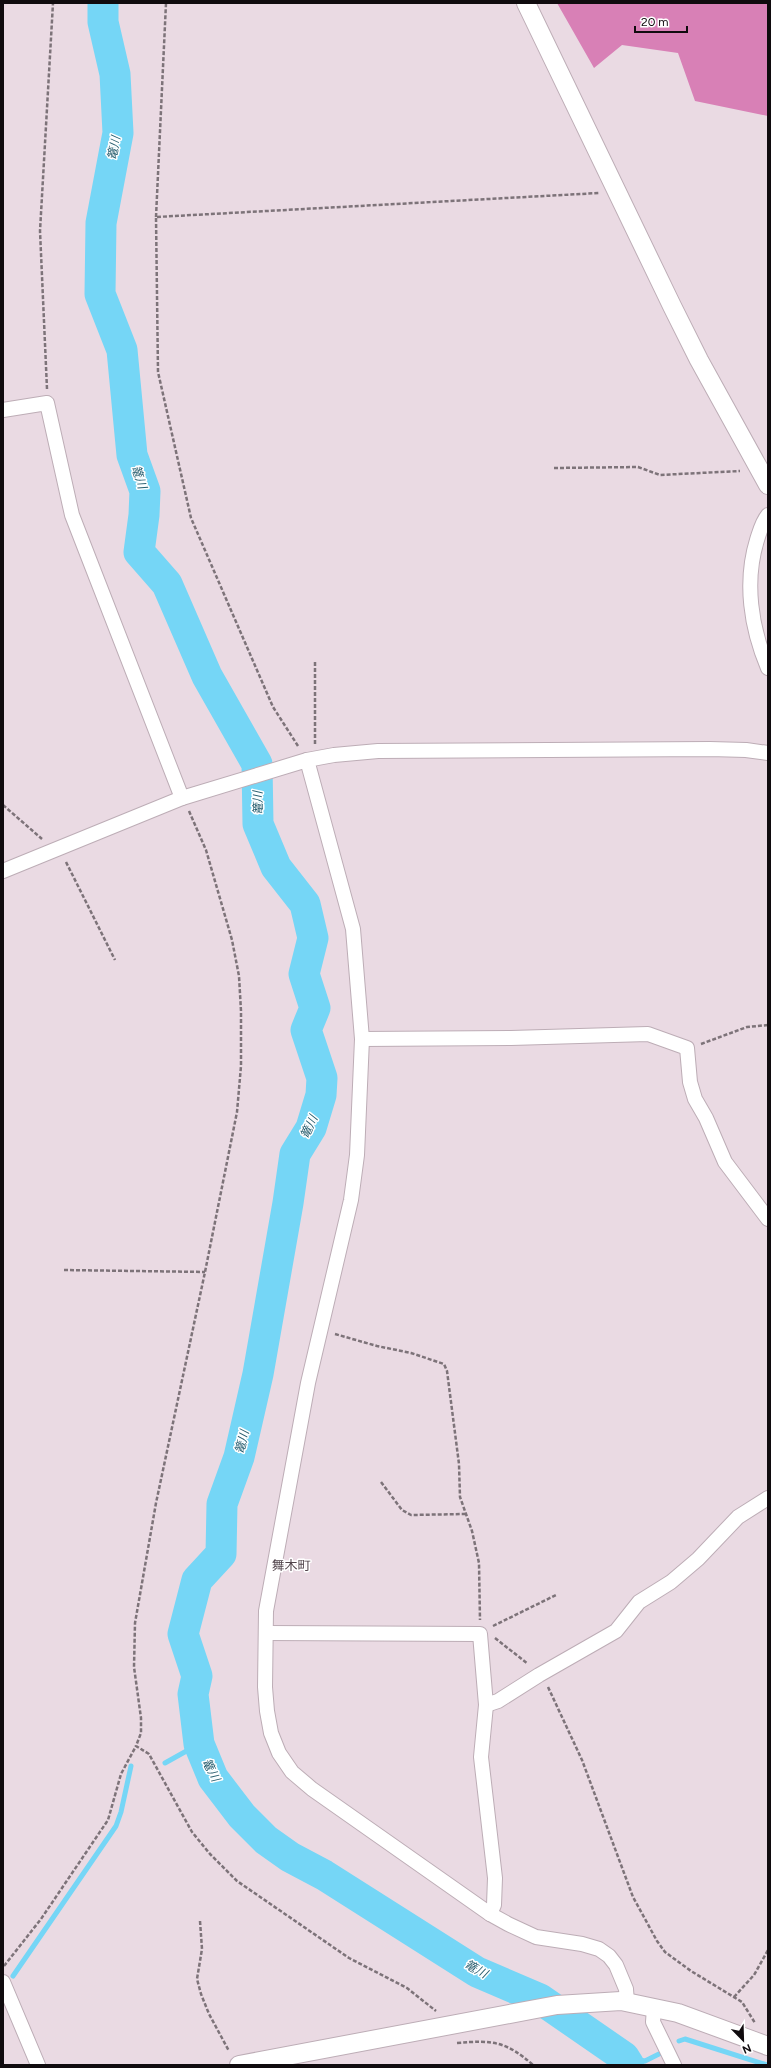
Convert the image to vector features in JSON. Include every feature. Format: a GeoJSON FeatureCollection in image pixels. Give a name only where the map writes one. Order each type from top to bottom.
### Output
{"type":"FeatureCollection","features":[{"type":"Feature","properties":{"kind":"street"},"geometry":{"type":"LineString","coordinates":[[526,3],[616,192],[699,360],[768,485]]}},
{"type":"Feature","properties":{"kind":"street"},"geometry":{"type":"LineString","coordinates":[[3,410],[47,403],[72,515],[187,797]]}},
{"type":"Feature","properties":{"kind":"street"},"geometry":{"type":"LineString","coordinates":[[768,515],[763,521],[754,551],[750,582],[751,607],[761,651],[768,668]]}},
{"type":"Feature","properties":{"kind":"street"},"geometry":{"type":"LineString","coordinates":[[3,871],[187,797],[313,759],[334,755],[394,751],[710,749],[746,750],[768,753]]}},
{"type":"Feature","properties":{"kind":"street"},"geometry":{"type":"LineString","coordinates":[[313,759],[353,929],[362,1039],[358,1155],[349,1206],[308,1383],[267,1603],[267,1711],[271,1733],[279,1754],[292,1772],[312,1789],[490,1914],[536,1937],[599,1948],[609,1956],[616,1965],[626,1989],[624,2001]]}},
{"type":"Feature","properties":{"kind":"street"},"geometry":{"type":"LineString","coordinates":[[362,1039],[511,1038],[648,1034],[687,1048],[690,1082],[695,1098],[706,1118],[725,1162],[768,1219]]}},
{"type":"Feature","properties":{"kind":"street"},"geometry":{"type":"LineString","coordinates":[[486,1705],[498,1702],[540,1675],[616,1631],[639,1602],[671,1582],[698,1559],[738,1517],[768,1498]]}},
{"type":"Feature","properties":{"kind":"street"},"geometry":{"type":"LineString","coordinates":[[266,1633],[481,1632],[486,1705],[481,1757],[495,1878],[494,1905],[490,1914]]}},
{"type":"Feature","properties":{"kind":"street"},"geometry":{"type":"LineString","coordinates":[[3,1982],[38,2065]]}},
{"type":"Feature","properties":{"kind":"street"},"geometry":{"type":"LineString","coordinates":[[235,2060],[449,2025],[557,2005],[624,2001],[678,2013],[763,2044]]}},
{"type":"Feature","properties":{"kind":"street"},"geometry":{"type":"LineString","coordinates":[[654,2008],[653,2022],[674,2065]]}},
{"type":"Feature","properties":{"kind":"path"},"geometry":{"type":"LineString","coordinates":[[47,403],[40,231],[53,3]]}},
{"type":"Feature","properties":{"kind":"path"},"geometry":{"type":"LineString","coordinates":[[166,3],[156,218],[158,372],[191,518],[273,707],[313,759]]}},
{"type":"Feature","properties":{"kind":"path"},"geometry":{"type":"LineString","coordinates":[[156,218],[616,192]]}},
{"type":"Feature","properties":{"kind":"path"},"geometry":{"type":"LineString","coordinates":[[554,468],[638,467],[660,475],[738,472],[756,464]]}},
{"type":"Feature","properties":{"kind":"path"},"geometry":{"type":"LineString","coordinates":[[313,759],[315,662]]}},
{"type":"Feature","properties":{"kind":"path"},"geometry":{"type":"LineString","coordinates":[[3,1967],[41,1919],[108,1820],[121,1774],[136,1746],[141,1733],[134,1667],[135,1623],[156,1503],[237,1112],[241,1066],[241,1011],[239,976],[219,892],[187,797]]}},
{"type":"Feature","properties":{"kind":"path"},"geometry":{"type":"LineString","coordinates":[[3,805],[55,849],[115,960]]}},
{"type":"Feature","properties":{"kind":"path"},"geometry":{"type":"LineString","coordinates":[[687,1048],[747,1027],[768,1024]]}},
{"type":"Feature","properties":{"kind":"path"},"geometry":{"type":"LineString","coordinates":[[64,1270],[205,1272]]}},
{"type":"Feature","properties":{"kind":"path"},"geometry":{"type":"LineString","coordinates":[[320,1330],[377,1346],[410,1353],[444,1364],[459,1464],[460,1498],[472,1531],[479,1563],[481,1632]]}},
{"type":"Feature","properties":{"kind":"path"},"geometry":{"type":"LineString","coordinates":[[381,1482],[402,1510],[411,1515],[466,1514]]}},
{"type":"Feature","properties":{"kind":"path"},"geometry":{"type":"LineString","coordinates":[[481,1632],[556,1595]]}},
{"type":"Feature","properties":{"kind":"path"},"geometry":{"type":"LineString","coordinates":[[481,1632],[511,1650],[540,1675],[582,1760],[633,1897],[657,1941],[665,1952],[691,1971],[742,2002],[759,2028],[763,2044]]}},
{"type":"Feature","properties":{"kind":"path"},"geometry":{"type":"LineString","coordinates":[[136,1746],[149,1754],[192,1832],[210,1854],[237,1881],[349,1958],[407,1988],[446,2018],[449,2025]]}},
{"type":"Feature","properties":{"kind":"path"},"geometry":{"type":"LineString","coordinates":[[200,1922],[202,1949],[198,1963],[197,1979],[209,2014],[235,2060]]}},
{"type":"Feature","properties":{"kind":"path"},"geometry":{"type":"LineString","coordinates":[[734,1997],[754,1975],[768,1950]]}},
{"type":"Feature","properties":{"kind":"path"},"geometry":{"type":"LineString","coordinates":[[450,2044],[482,2041],[502,2044],[520,2053],[533,2065]]}},
{"type":"Feature","properties":{"kind":"shaded area"},"geometry":{"type":"Polygon","coordinates":[[[557,3],[768,3],[768,116],[695,101],[678,53],[622,45],[594,68],[557,3]]]}},
{"type":"Feature","properties":{"kind":"waterway","name":"篭川"},"geometry":{"type":"LineString","coordinates":[[103,3],[103,22],[115,74],[118,133],[101,223],[100,294],[122,350],[132,455],[145,491],[144,515],[139,552],[167,584],[207,676],[257,764],[258,824],[276,867],[305,904],[313,938],[304,974],[315,1008],[306,1030],[322,1078],[321,1095],[311,1128],[295,1154],[288,1203],[258,1374],[239,1457],[222,1504],[221,1554],[197,1580],[183,1634],[197,1676],[193,1694],[199,1744],[213,1778],[242,1816],[266,1840],[290,1857],[324,1875],[477,1972],[540,1999],[624,2057],[629,2065]]}},
{"type":"Feature","properties":{"kind":"waterway"},"geometry":{"type":"LineString","coordinates":[[165,1763],[199,1744]]}},
{"type":"Feature","properties":{"kind":"waterway"},"geometry":{"type":"LineString","coordinates":[[13,1976],[116,1826],[121,1812],[131,1766]]}},
{"type":"Feature","properties":{"kind":"waterway"},"geometry":{"type":"LineString","coordinates":[[679,2041],[685,2039],[767,2065]]}},
{"type":"Feature","properties":{"kind":"waterway"},"geometry":{"type":"LineString","coordinates":[[624,2057],[645,2061],[659,2054]]}},
{"type":"Feature","properties":{"kind":"district","name":"舞木町"},"geometry":{"type":"Point","coordinates":[291,1565]}}]}
